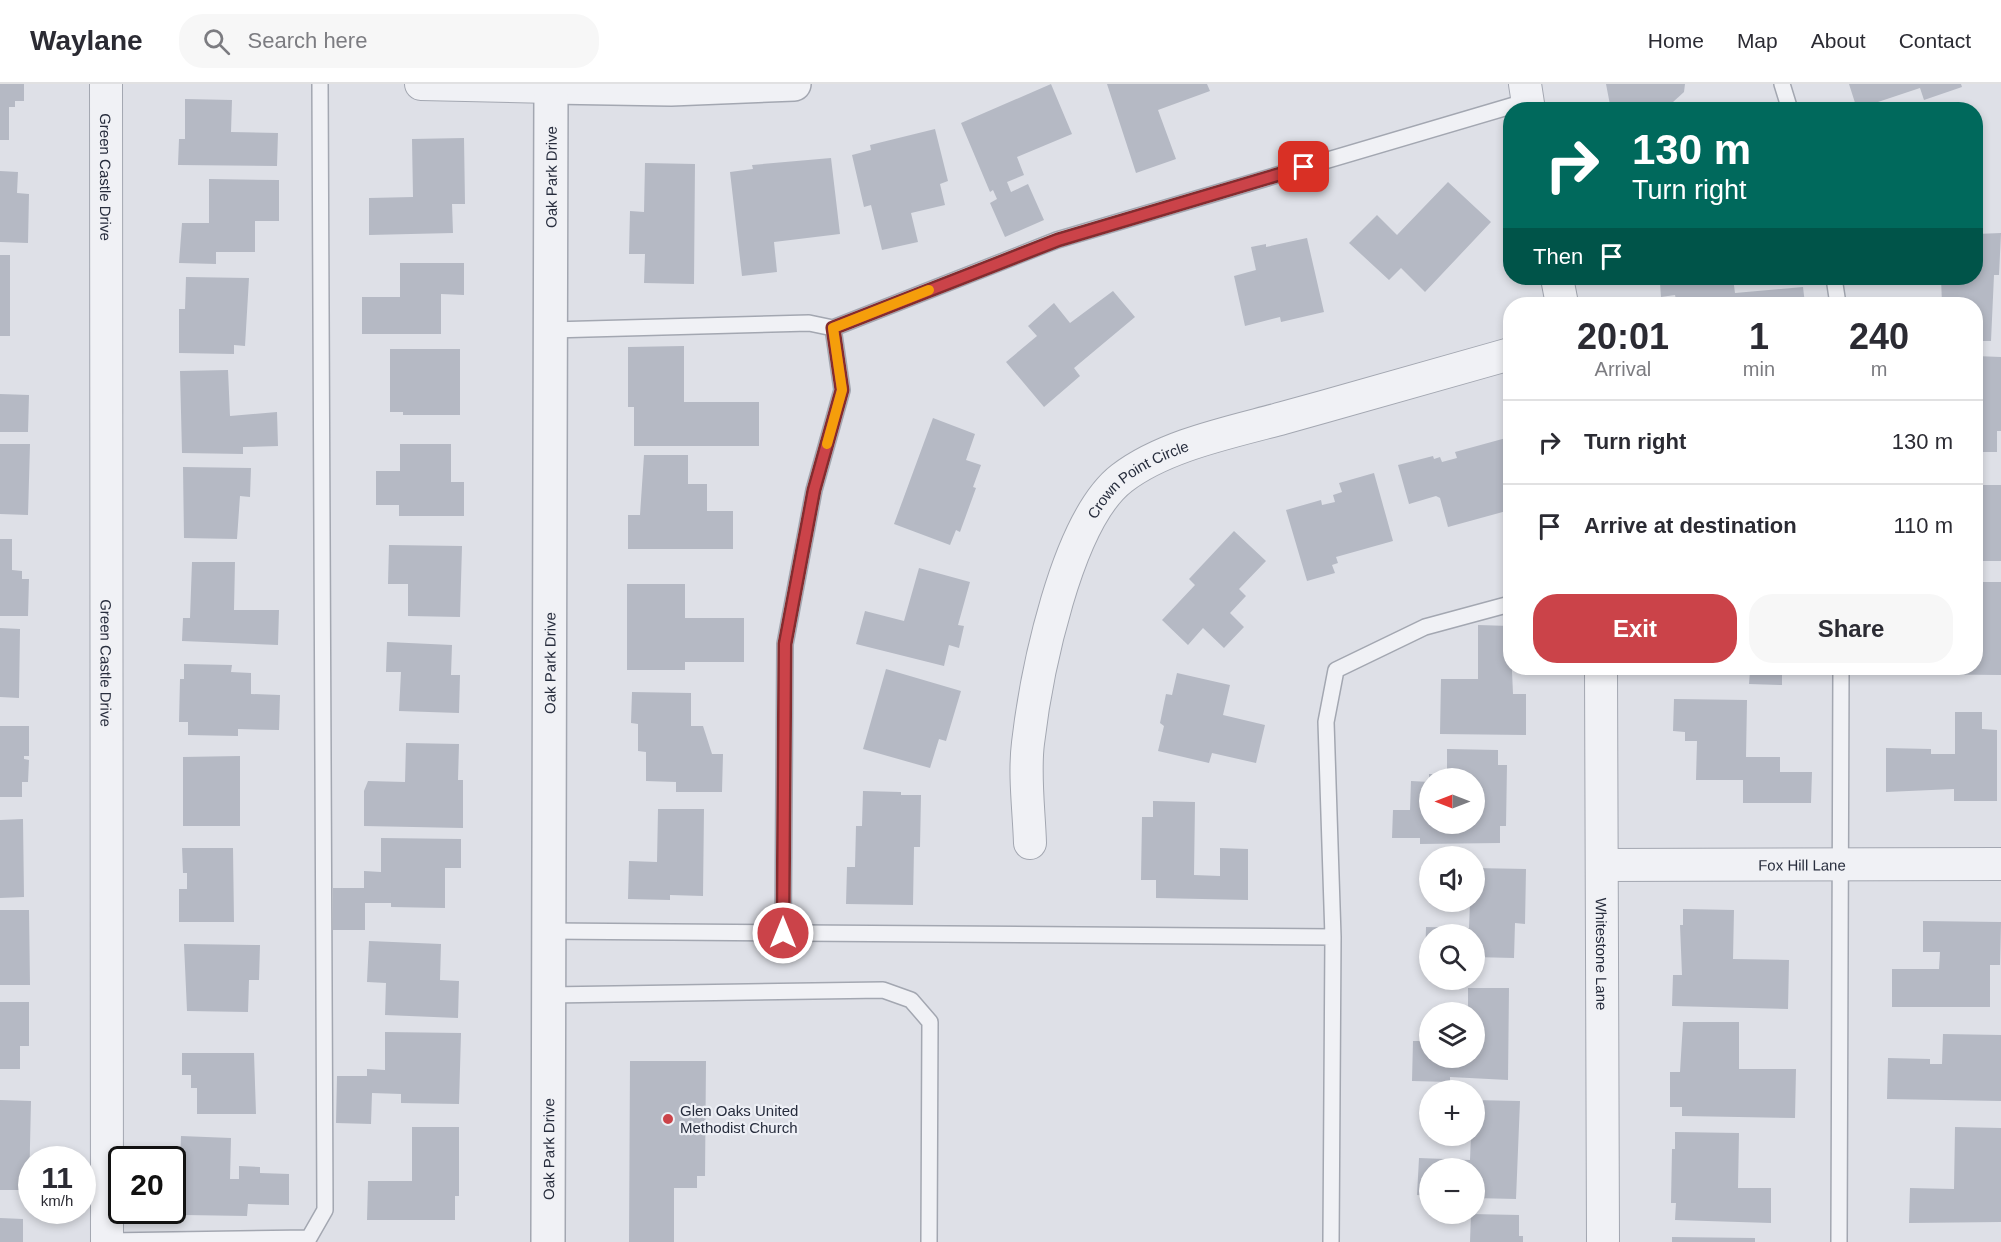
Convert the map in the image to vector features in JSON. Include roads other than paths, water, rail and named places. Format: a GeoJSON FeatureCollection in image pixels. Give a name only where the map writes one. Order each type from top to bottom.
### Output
{"type":"FeatureCollection","features":[{"type":"Feature","properties":{"kind":"street","name":"Green Castle Drive"},"geometry":{"type":"LineString","coordinates":[[106,84],[107,1241]]}},
{"type":"Feature","properties":{"kind":"street"},"geometry":{"type":"LineString","coordinates":[[421,84],[671,89],[794,84]]}},
{"type":"Feature","properties":{"kind":"street","name":"Oak Park Drive"},"geometry":{"type":"LineString","coordinates":[[548,1242],[552,85]]}},
{"type":"Feature","properties":{"kind":"street","name":"Crown Point Circle"},"geometry":{"type":"LineString","coordinates":[[1030,843],[1028,745],[1051,618],[1067,568],[1085,529],[1105,496],[1121,479],[1141,467],[1195,443],[1503,356]]}},
{"type":"Feature","properties":{"kind":"street","name":"Whitestone Lane"},"geometry":{"type":"LineString","coordinates":[[1601,675],[1604,865],[1603,1242]]}},
{"type":"Feature","properties":{"kind":"street","name":"Fox Hill Lane"},"geometry":{"type":"LineString","coordinates":[[1604,865],[2001,864]]}},
{"type":"Feature","properties":{"kind":"lane"},"geometry":{"type":"LineString","coordinates":[[107,1241],[309,1238],[325,1210],[320,84]]}},
{"type":"Feature","properties":{"kind":"lane"},"geometry":{"type":"LineString","coordinates":[[1782,84],[1788,102]]}},
{"type":"Feature","properties":{"kind":"lane"},"geometry":{"type":"LineString","coordinates":[[551,330],[809,323],[833,328],[1058,240],[1503,105]]}},
{"type":"Feature","properties":{"kind":"lane"},"geometry":{"type":"LineString","coordinates":[[783,933],[785,644],[814,490],[842,390],[833,328]]}},
{"type":"Feature","properties":{"kind":"lane"},"geometry":{"type":"LineString","coordinates":[[1331,1242],[1333,937],[1326,723],[1336,670],[1425,627],[1503,606]]}},
{"type":"Feature","properties":{"kind":"lane"},"geometry":{"type":"LineString","coordinates":[[1839,1242],[1841,675]]}},
{"type":"Feature","properties":{"kind":"lane"},"geometry":{"type":"LineString","coordinates":[[549,931],[1333,937]]}},
{"type":"Feature","properties":{"kind":"lane"},"geometry":{"type":"LineString","coordinates":[[549,995],[883,990],[912,1000],[930,1023],[929,1242]]}},
{"type":"Feature","properties":{"kind":"place","name":"Glen Oaks United Methodist Church"},"geometry":{"type":"Point","coordinates":[668,1119]}}]}
